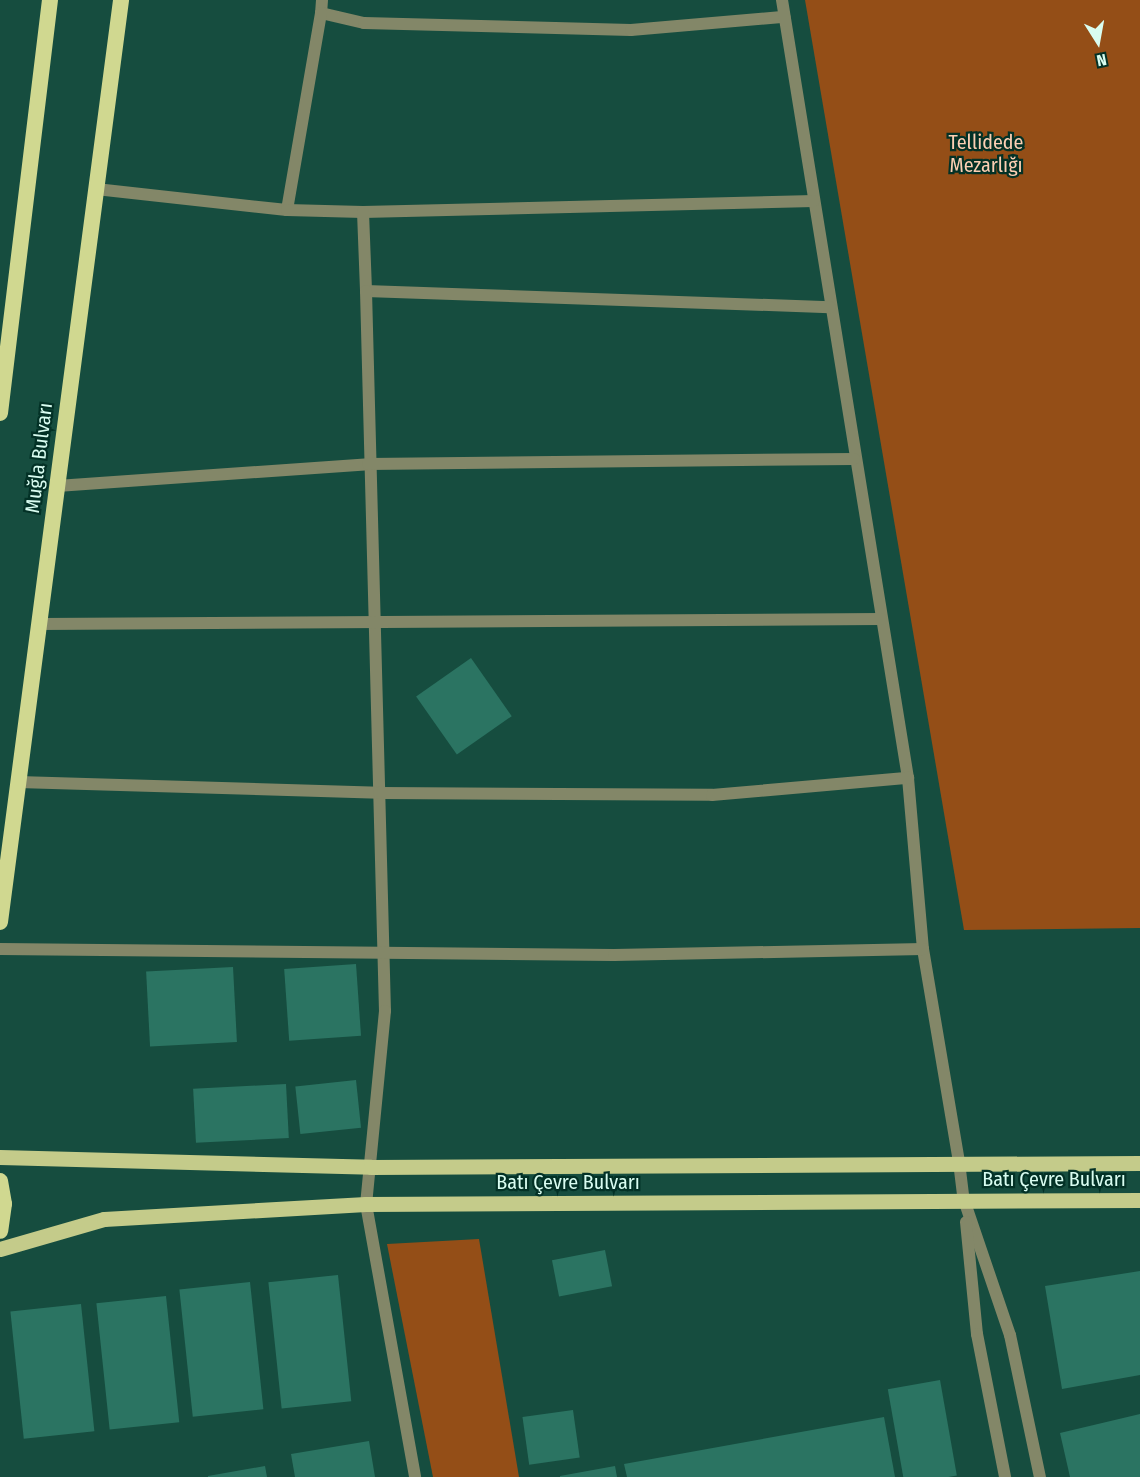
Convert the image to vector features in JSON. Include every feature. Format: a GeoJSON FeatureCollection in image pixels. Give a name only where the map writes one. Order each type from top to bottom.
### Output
{"type":"FeatureCollection","features":[{"type":"Feature","properties":{"kind":"highway"},"geometry":{"type":"LineString","coordinates":[[0,413],[50,0]]}},
{"type":"Feature","properties":{"kind":"highway","name":"Muğla Bulvarı"},"geometry":{"type":"LineString","coordinates":[[0,922],[121,0]]}},
{"type":"Feature","properties":{"kind":"highway"},"geometry":{"type":"LineString","coordinates":[[0,1181],[4,1204],[0,1231]]}},
{"type":"Feature","properties":{"kind":"main road","name":"Batı Çevre Bulvarı"},"geometry":{"type":"LineString","coordinates":[[0,1157],[371,1167],[959,1162],[1140,1163]]}},
{"type":"Feature","properties":{"kind":"main road","name":"Batı Çevre Bulvarı"},"geometry":{"type":"LineString","coordinates":[[0,1249],[104,1219],[366,1204],[1140,1200]]}},
{"type":"Feature","properties":{"kind":"street"},"geometry":{"type":"LineString","coordinates":[[782,0],[854,459],[908,778],[923,948],[959,1162],[977,1334],[1005,1477]]}},
{"type":"Feature","properties":{"kind":"street"},"geometry":{"type":"LineString","coordinates":[[287,210],[321,6],[364,23],[630,30],[784,17]]}},
{"type":"Feature","properties":{"kind":"street"},"geometry":{"type":"LineString","coordinates":[[96,189],[287,210],[363,212],[814,201]]}},
{"type":"Feature","properties":{"kind":"street"},"geometry":{"type":"LineString","coordinates":[[363,212],[368,464],[377,623],[381,951],[385,1011],[366,1204],[415,1477]]}},
{"type":"Feature","properties":{"kind":"street"},"geometry":{"type":"LineString","coordinates":[[366,291],[830,307]]}},
{"type":"Feature","properties":{"kind":"street"},"geometry":{"type":"LineString","coordinates":[[57,486],[368,464],[854,459]]}},
{"type":"Feature","properties":{"kind":"street"},"geometry":{"type":"LineString","coordinates":[[39,624],[881,619]]}},
{"type":"Feature","properties":{"kind":"street"},"geometry":{"type":"LineString","coordinates":[[18,782],[379,793],[712,795],[908,778]]}},
{"type":"Feature","properties":{"kind":"street"},"geometry":{"type":"LineString","coordinates":[[0,949],[614,955],[923,948]]}},
{"type":"Feature","properties":{"kind":"street"},"geometry":{"type":"LineString","coordinates":[[964,1200],[1010,1335],[1040,1477]]}},
{"type":"Feature","properties":{"kind":"green space","name":"Tellidede Mezarlığı"},"geometry":{"type":"Polygon","coordinates":[[[805,0],[1140,0],[1140,928],[964,930],[805,0]]]}},
{"type":"Feature","properties":{"kind":"green space"},"geometry":{"type":"Polygon","coordinates":[[[479,1239],[519,1477],[433,1477],[387,1244],[479,1239]]]}},
{"type":"Feature","properties":{"kind":"building"},"geometry":{"type":"Polygon","coordinates":[[[471,658],[512,716],[457,755],[416,696],[471,658]]]}},
{"type":"Feature","properties":{"kind":"building"},"geometry":{"type":"Polygon","coordinates":[[[356,964],[361,1036],[289,1041],[284,969],[356,964]]]}},
{"type":"Feature","properties":{"kind":"building"},"geometry":{"type":"Polygon","coordinates":[[[233,967],[237,1042],[150,1046],[146,972],[233,967]]]}},
{"type":"Feature","properties":{"kind":"building"},"geometry":{"type":"Polygon","coordinates":[[[356,1080],[361,1128],[300,1134],[295,1086],[356,1080]]]}},
{"type":"Feature","properties":{"kind":"building"},"geometry":{"type":"Polygon","coordinates":[[[286,1084],[289,1138],[196,1143],[193,1089],[286,1084]]]}},
{"type":"Feature","properties":{"kind":"building"},"geometry":{"type":"Polygon","coordinates":[[[605,1250],[612,1286],[559,1297],[552,1260],[605,1250]]]}},
{"type":"Feature","properties":{"kind":"building"},"geometry":{"type":"Polygon","coordinates":[[[1140,1271],[1140,1375],[1062,1389],[1045,1286],[1140,1271]]]}},
{"type":"Feature","properties":{"kind":"building"},"geometry":{"type":"Polygon","coordinates":[[[338,1275],[351,1401],[282,1409],[268,1282],[338,1275]]]}},
{"type":"Feature","properties":{"kind":"building"},"geometry":{"type":"Polygon","coordinates":[[[250,1282],[263,1409],[193,1417],[179,1289],[250,1282]]]}},
{"type":"Feature","properties":{"kind":"building"},"geometry":{"type":"Polygon","coordinates":[[[166,1296],[179,1422],[110,1430],[96,1303],[166,1296]]]}},
{"type":"Feature","properties":{"kind":"building"},"geometry":{"type":"Polygon","coordinates":[[[81,1304],[94,1431],[24,1439],[10,1311],[81,1304]]]}},
{"type":"Feature","properties":{"kind":"building"},"geometry":{"type":"Polygon","coordinates":[[[940,1380],[957,1476],[903,1477],[888,1389],[940,1380]]]}},
{"type":"Feature","properties":{"kind":"building"},"geometry":{"type":"Polygon","coordinates":[[[573,1410],[580,1458],[529,1465],[522,1417],[573,1410]]]}},
{"type":"Feature","properties":{"kind":"building"},"geometry":{"type":"Polygon","coordinates":[[[1140,1414],[1140,1477],[1070,1477],[1060,1433],[1140,1414]]]}},
{"type":"Feature","properties":{"kind":"building"},"geometry":{"type":"Polygon","coordinates":[[[884,1417],[895,1477],[627,1477],[624,1464],[884,1417]]]}},
{"type":"Feature","properties":{"kind":"building"},"geometry":{"type":"Polygon","coordinates":[[[369,1441],[375,1477],[295,1477],[291,1454],[369,1441]]]}},
{"type":"Feature","properties":{"kind":"building"},"geometry":{"type":"Polygon","coordinates":[[[265,1466],[267,1477],[208,1477],[208,1476],[265,1466]]]}},
{"type":"Feature","properties":{"kind":"building"},"geometry":{"type":"Polygon","coordinates":[[[615,1466],[617,1477],[560,1477],[560,1476],[615,1466]]]}}]}
